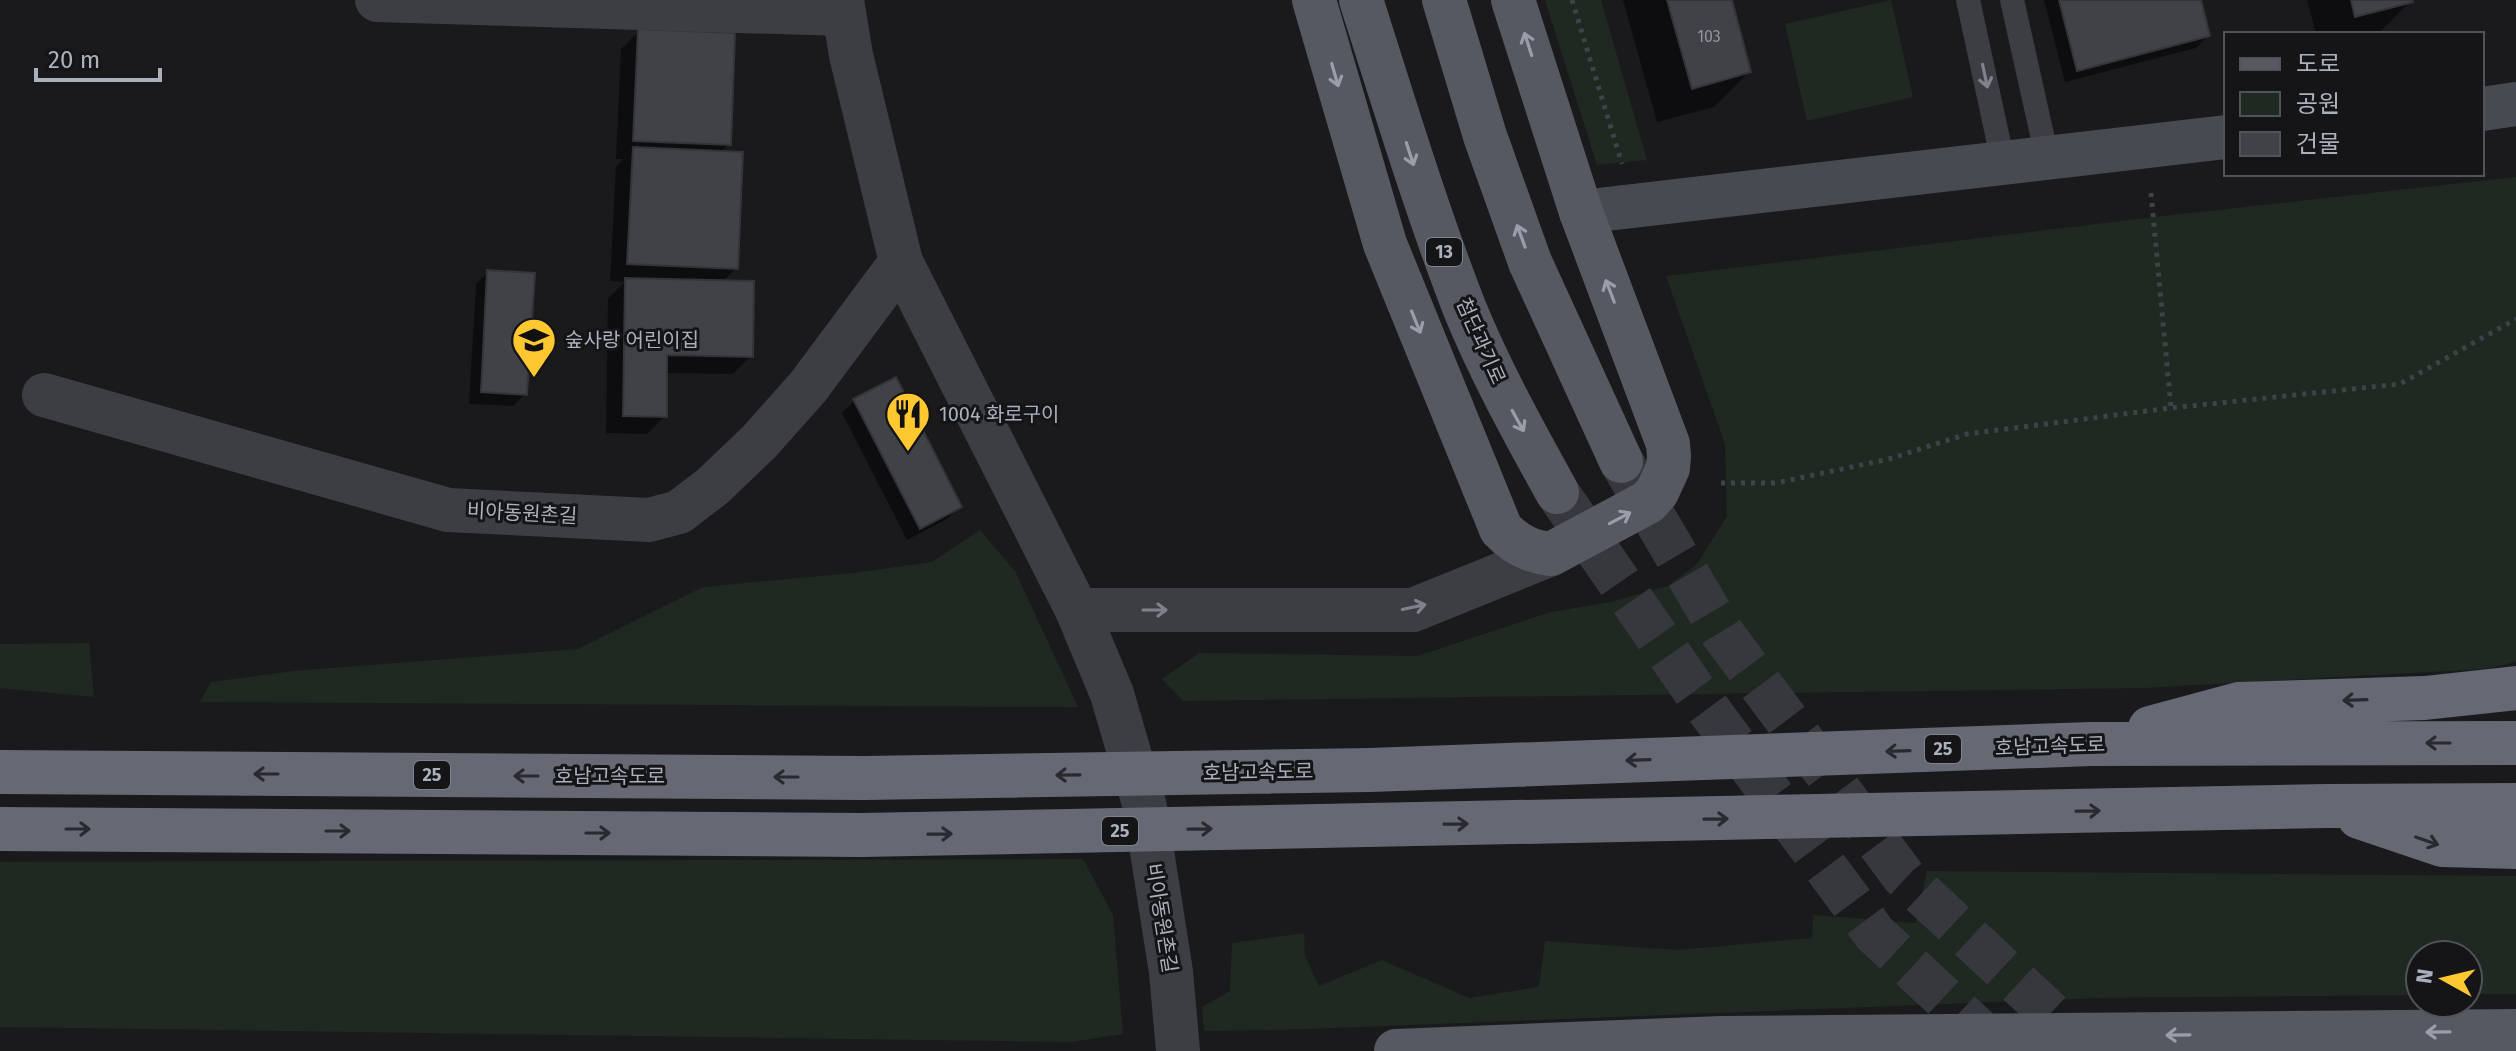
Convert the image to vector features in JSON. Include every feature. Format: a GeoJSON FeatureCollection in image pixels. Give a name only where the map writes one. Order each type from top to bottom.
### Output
{"type":"FeatureCollection","features":[{"type":"Feature","properties":{"kind":"highway"},"geometry":{"type":"LineString","coordinates":[[2091,744],[2239,704],[2425,698],[2516,688]]}},
{"type":"Feature","properties":{"kind":"highway","name":"호남고속도로"},"geometry":{"type":"LineString","coordinates":[[0,772],[864,778],[1370,770],[2091,744],[2516,743]]}},
{"type":"Feature","properties":{"kind":"highway","name":"25"},"geometry":{"type":"LineString","coordinates":[[0,829],[862,835],[2327,806],[2516,805]]}},
{"type":"Feature","properties":{"kind":"highway"},"geometry":{"type":"LineString","coordinates":[[2327,806],[2442,845],[2516,847]]}},
{"type":"Feature","properties":{"kind":"main road"},"geometry":{"type":"LineString","coordinates":[[1314,0],[1385,244],[1501,529],[1519,545],[1538,553],[1551,554],[1648,502],[1663,480],[1669,456],[1668,444],[1581,212],[1513,0]]}},
{"type":"Feature","properties":{"kind":"main road","name":"첨단과기로"},"geometry":{"type":"LineString","coordinates":[[1361,0],[1424,196],[1465,309],[1508,403],[1557,492]]}},
{"type":"Feature","properties":{"kind":"main road"},"geometry":{"type":"LineString","coordinates":[[1444,0],[1485,136],[1530,262],[1621,461]]}},
{"type":"Feature","properties":{"kind":"main road"},"geometry":{"type":"LineString","coordinates":[[1396,1051],[2516,1031]]}},
{"type":"Feature","properties":{"kind":"street","name":"비아동원촌길"},"geometry":{"type":"LineString","coordinates":[[377,0],[842,7],[901,262],[1077,610],[1112,694],[1145,807],[1171,972],[1178,1051]]}},
{"type":"Feature","properties":{"kind":"street"},"geometry":{"type":"LineString","coordinates":[[2484,109],[2516,104]]}},
{"type":"Feature","properties":{"kind":"street"},"geometry":{"type":"LineString","coordinates":[[1581,212],[2224,137]]}},
{"type":"Feature","properties":{"kind":"street","name":"비아동원촌길"},"geometry":{"type":"LineString","coordinates":[[44,395],[448,510],[649,520],[679,512],[713,486],[759,442],[808,387],[901,262]]}},
{"type":"Feature","properties":{"kind":"street"},"geometry":{"type":"LineString","coordinates":[[1077,610],[1413,610],[1551,554]]}},
{"type":"Feature","properties":{"kind":"lane"},"geometry":{"type":"LineString","coordinates":[[1968,0],[2003,162]]}},
{"type":"Feature","properties":{"kind":"lane"},"geometry":{"type":"LineString","coordinates":[[2012,0],[2047,157]]}},
{"type":"Feature","properties":{"kind":"path"},"geometry":{"type":"LineString","coordinates":[[1572,0],[1624,171]]}},
{"type":"Feature","properties":{"kind":"path"},"geometry":{"type":"LineString","coordinates":[[2151,193],[2171,408]]}},
{"type":"Feature","properties":{"kind":"path"},"geometry":{"type":"LineString","coordinates":[[1721,483],[1776,483],[1889,459],[1967,434],[2171,408],[2400,384],[2516,319]]}},
{"type":"Feature","properties":{"kind":"green space"},"geometry":{"type":"Polygon","coordinates":[[[1545,0],[1601,0],[1647,160],[1597,165],[1545,0]]]}},
{"type":"Feature","properties":{"kind":"green space"},"geometry":{"type":"Polygon","coordinates":[[[1891,0],[1913,97],[1807,121],[1785,24],[1891,0]]]}},
{"type":"Feature","properties":{"kind":"green space"},"geometry":{"type":"Polygon","coordinates":[[[2516,177],[2516,662],[2485,669],[2144,688],[1183,701],[1162,679],[1199,653],[1417,656],[1551,612],[1610,602],[1668,586],[1697,564],[1727,516],[1725,444],[1666,276],[2516,177]]]}},
{"type":"Feature","properties":{"kind":"green space"},"geometry":{"type":"Polygon","coordinates":[[[980,530],[1015,571],[1078,707],[200,702],[211,682],[293,671],[578,649],[703,587],[932,562],[980,530]]]}},
{"type":"Feature","properties":{"kind":"green space"},"geometry":{"type":"Polygon","coordinates":[[[89,643],[94,697],[0,688],[0,644],[89,643]]]}},
{"type":"Feature","properties":{"kind":"green space"},"geometry":{"type":"Polygon","coordinates":[[[1083,859],[1113,915],[1123,1034],[1072,1042],[0,1027],[0,862],[1083,859]]]}},
{"type":"Feature","properties":{"kind":"green space"},"geometry":{"type":"Polygon","coordinates":[[[1927,871],[2516,876],[2516,994],[2484,994],[2484,939],[2404,939],[2404,995],[2099,998],[1204,1031],[1202,1007],[1230,991],[1232,943],[1304,933],[1305,956],[1319,986],[1382,960],[1469,998],[1539,987],[1545,941],[1678,950],[1812,938],[1813,915],[1916,923],[1927,871]]]}},
{"type":"Feature","properties":{"kind":"building"},"geometry":{"type":"Polygon","coordinates":[[[1667,0],[1732,0],[1751,72],[1692,89],[1667,0]]]}},
{"type":"Feature","properties":{"kind":"building"},"geometry":{"type":"Polygon","coordinates":[[[2059,0],[2201,0],[2210,36],[2077,71],[2059,0]]]}},
{"type":"Feature","properties":{"kind":"building"},"geometry":{"type":"Polygon","coordinates":[[[2351,0],[2412,0],[2413,2],[2355,17],[2351,0]]]}},
{"type":"Feature","properties":{"kind":"building"},"geometry":{"type":"Polygon","coordinates":[[[638,29],[735,33],[731,145],[633,141],[638,29]]]}},
{"type":"Feature","properties":{"kind":"building"},"geometry":{"type":"Polygon","coordinates":[[[633,147],[743,152],[738,269],[627,264],[633,147]]]}},
{"type":"Feature","properties":{"kind":"building"},"geometry":{"type":"Polygon","coordinates":[[[487,270],[535,273],[527,395],[481,392],[487,270]]]}},
{"type":"Feature","properties":{"kind":"building"},"geometry":{"type":"Polygon","coordinates":[[[625,278],[754,281],[753,357],[667,355],[667,417],[623,416],[625,278]]]}},
{"type":"Feature","properties":{"kind":"building","name":"1004 화로구이"},"geometry":{"type":"Polygon","coordinates":[[[896,377],[962,507],[920,529],[853,399],[896,377]]]}},
{"type":"Feature","properties":{"kind":"tunnel"},"geometry":{"type":"LineString","coordinates":[[1621,461],[1722,633],[1904,877],[2091,1051]]}},
{"type":"Feature","properties":{"kind":"tunnel"},"geometry":{"type":"LineString","coordinates":[[1557,492],[1694,690],[1875,934],[2001,1051]]}},
{"type":"Feature","properties":{"kind":"place","name":"숲사랑 어린이집"},"geometry":{"type":"Point","coordinates":[534,379]}},
{"type":"Feature","properties":{"kind":"place","name":"1004 화로구이"},"geometry":{"type":"Point","coordinates":[908,453]}}]}
